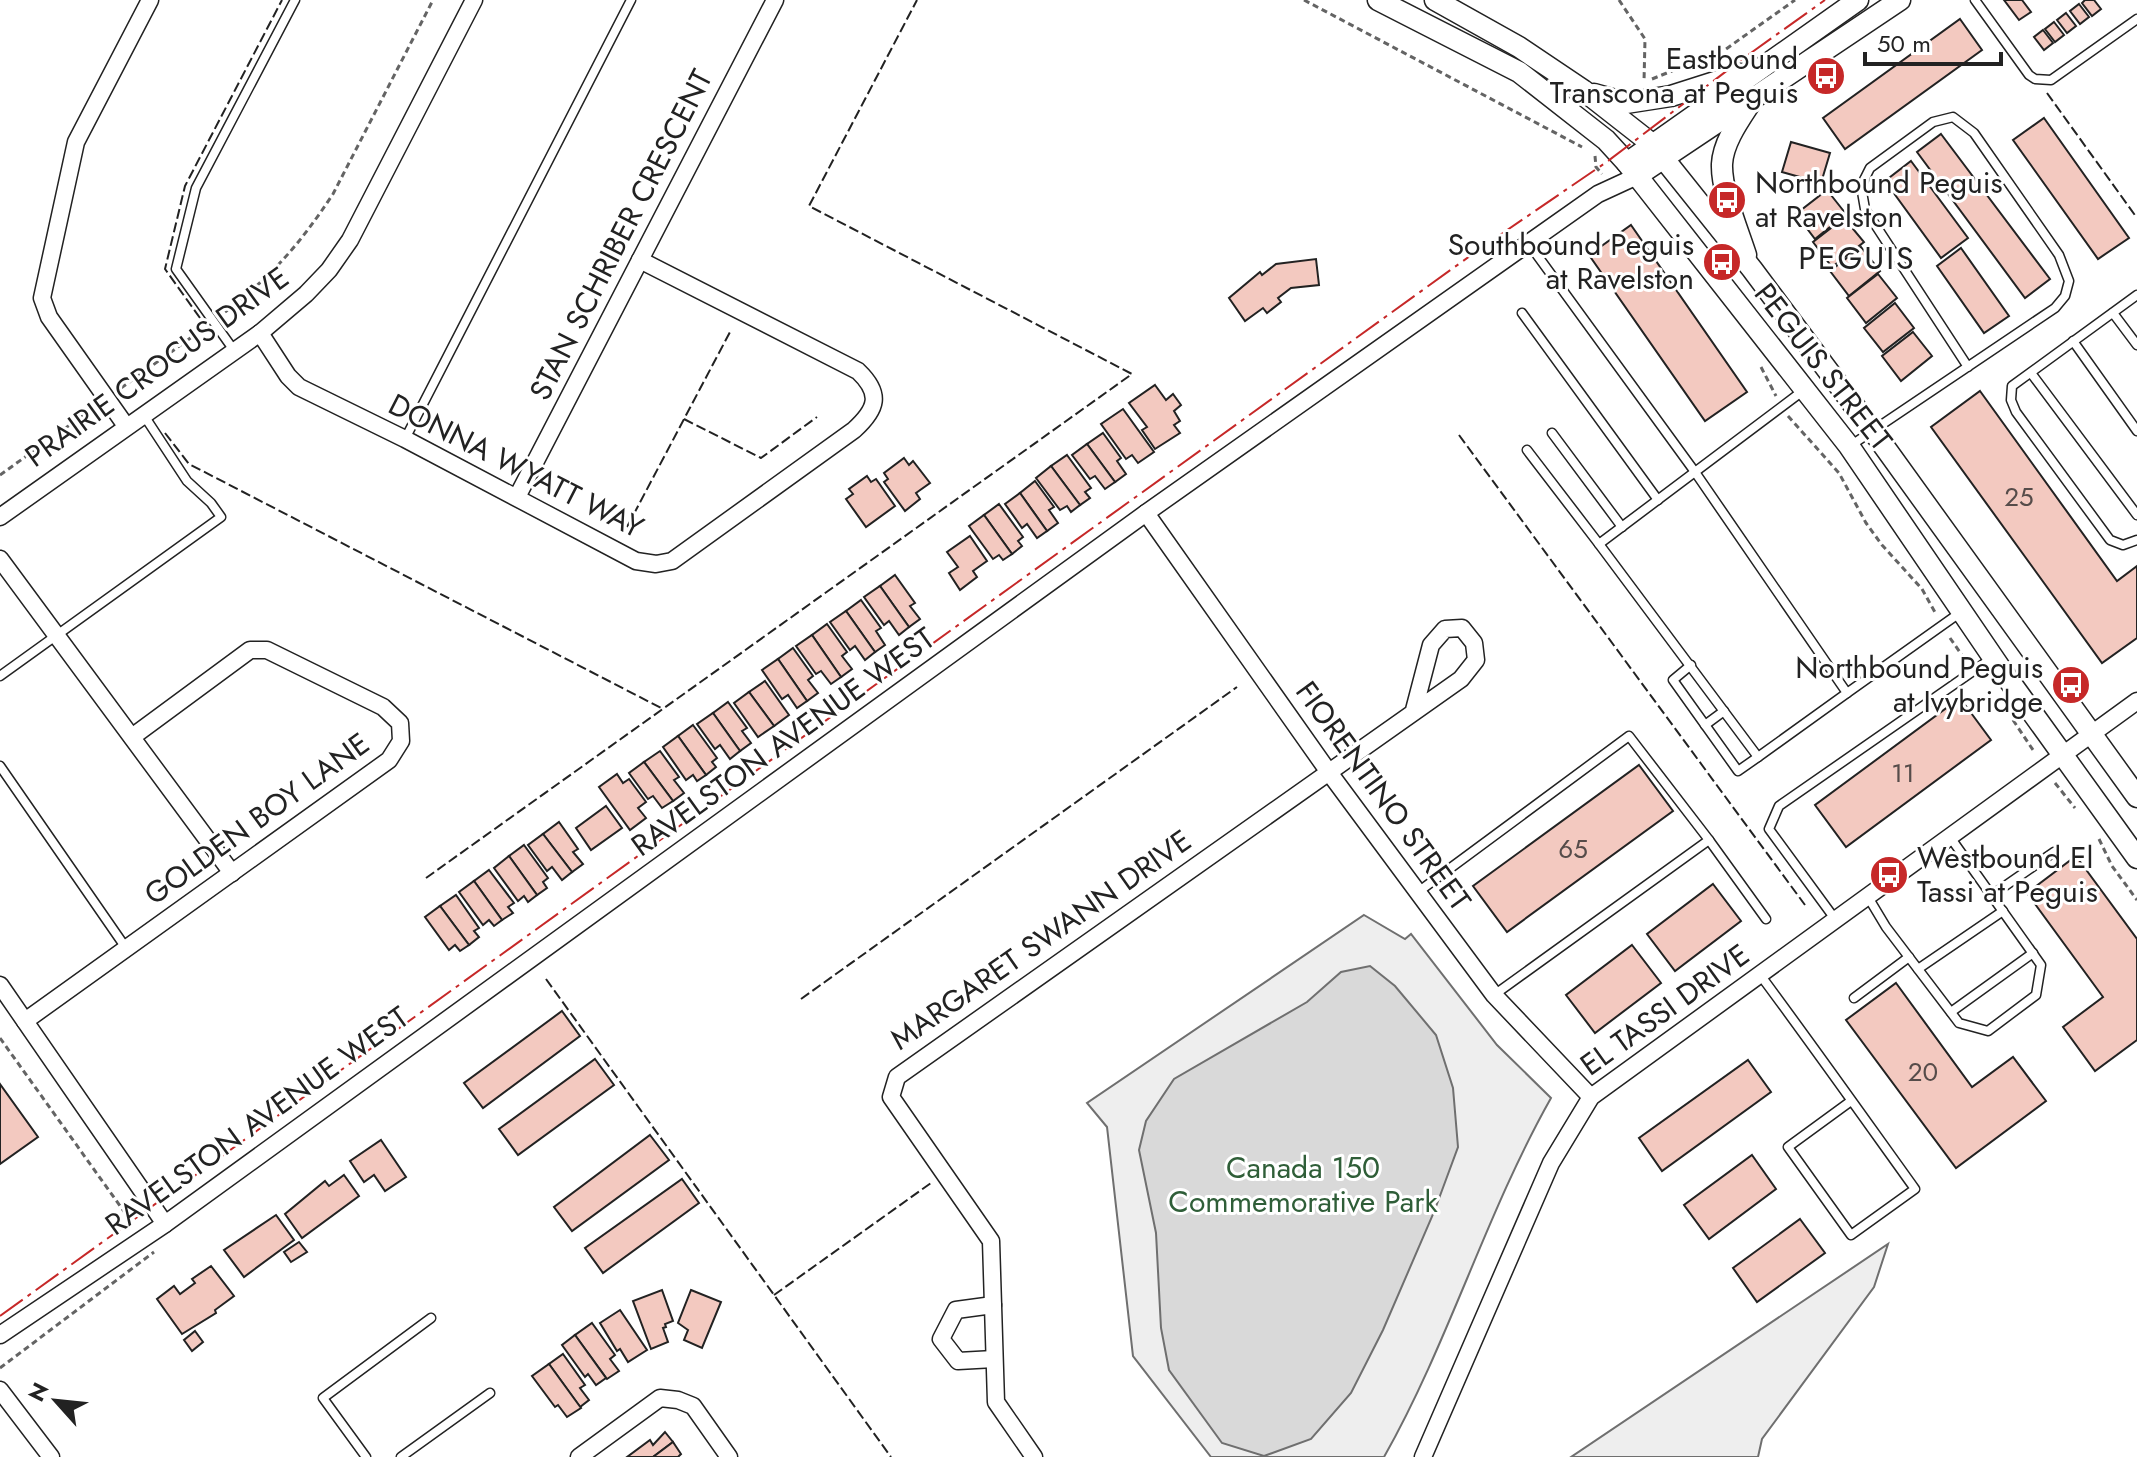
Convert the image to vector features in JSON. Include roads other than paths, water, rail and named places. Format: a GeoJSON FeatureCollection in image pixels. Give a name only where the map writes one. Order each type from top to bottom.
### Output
{"type":"FeatureCollection","features":[{"type":"Feature","properties":{"kind":"street"},"geometry":{"type":"LineString","coordinates":[[126,426],[49,317],[42,298],[76,142],[150,0]]}},
{"type":"Feature","properties":{"kind":"street","name":"PRAIRIE CROCUS DRIVE"},"geometry":{"type":"LineString","coordinates":[[0,517],[233,349],[260,333],[329,270],[350,240],[474,0]]}},
{"type":"Feature","properties":{"kind":"street","name":"STAN SCHRIBER CRESCENT"},"geometry":{"type":"LineString","coordinates":[[517,497],[775,0]]}},
{"type":"Feature","properties":{"kind":"street","name":"PEGUIS STREET"},"geometry":{"type":"LineString","coordinates":[[1378,0],[1519,72],[1606,140],[1849,446],[1992,657],[2137,858]]}},
{"type":"Feature","properties":{"kind":"street","name":"PEGUIS STREET"},"geometry":{"type":"LineString","coordinates":[[1435,0],[1519,47],[1583,90],[1658,151],[1752,269],[1873,431],[2137,797]]}},
{"type":"Feature","properties":{"kind":"street"},"geometry":{"type":"LineString","coordinates":[[1632,170],[1763,67],[1858,0]]}},
{"type":"Feature","properties":{"kind":"street"},"geometry":{"type":"LineString","coordinates":[[1658,151],[1756,95],[1900,0]]}},
{"type":"Feature","properties":{"kind":"street"},"geometry":{"type":"LineString","coordinates":[[1583,90],[1626,103],[1671,96],[1763,67]]}},
{"type":"Feature","properties":{"kind":"street"},"geometry":{"type":"LineString","coordinates":[[1752,269],[1731,210],[1722,163],[1733,130],[1756,95]]}},
{"type":"Feature","properties":{"kind":"street","name":"RAVELSTON AVENUE WEST"},"geometry":{"type":"LineString","coordinates":[[0,1335],[165,1224],[1146,513],[1632,170]]}},
{"type":"Feature","properties":{"kind":"street","name":"DONNA WYATT WAY"},"geometry":{"type":"LineString","coordinates":[[260,333],[288,376],[299,387],[405,439],[636,561],[656,564],[672,561],[867,418],[875,400],[871,383],[858,371],[640,260]]}},
{"type":"Feature","properties":{"kind":"street","name":"FIORENTINO STREET"},"geometry":{"type":"LineString","coordinates":[[1146,513],[1328,771],[1494,995],[1591,1097]]}},
{"type":"Feature","properties":{"kind":"street"},"geometry":{"type":"LineString","coordinates":[[0,559],[232,873]]}},
{"type":"Feature","properties":{"kind":"street"},"geometry":{"type":"LineString","coordinates":[[1328,771],[1461,679],[1476,660],[1474,643],[1462,628],[1445,629],[1431,645],[1414,710]]}},
{"type":"Feature","properties":{"kind":"street","name":"GOLDEN BOY LANE"},"geometry":{"type":"LineString","coordinates":[[25,1021],[389,760],[401,741],[400,723],[383,707],[267,650],[250,650],[132,737]]}},
{"type":"Feature","properties":{"kind":"street","name":"EL TASSI DRIVE"},"geometry":{"type":"LineString","coordinates":[[1423,1457],[1551,1163],[1591,1097],[2137,701]]}},
{"type":"Feature","properties":{"kind":"street","name":"MARGARET SWANN DRIVE"},"geometry":{"type":"LineString","coordinates":[[1034,1457],[996,1402],[991,1241],[891,1097],[897,1077],[1328,771]]}},
{"type":"Feature","properties":{"kind":"street"},"geometry":{"type":"LineString","coordinates":[[0,985],[165,1224]]}},
{"type":"Feature","properties":{"kind":"street"},"geometry":{"type":"LineString","coordinates":[[993,1305],[956,1310],[941,1339],[958,1361],[994,1359]]}},
{"type":"Feature","properties":{"kind":"street"},"geometry":{"type":"LineString","coordinates":[[0,1390],[51,1457]]}},
{"type":"Feature","properties":{"kind":"street"},"geometry":{"type":"LineString","coordinates":[[579,1457],[660,1398],[693,1406],[729,1457]]}},
{"type":"Feature","properties":{"kind":"lane"},"geometry":{"type":"LineString","coordinates":[[233,349],[176,269],[196,188],[295,0]]}},
{"type":"Feature","properties":{"kind":"lane"},"geometry":{"type":"LineString","coordinates":[[405,439],[631,0]]}},
{"type":"Feature","properties":{"kind":"lane"},"geometry":{"type":"LineString","coordinates":[[1975,0],[2023,69],[2035,79],[2043,80],[2051,80],[2137,19]]}},
{"type":"Feature","properties":{"kind":"lane"},"geometry":{"type":"LineString","coordinates":[[1849,446],[1873,431],[1968,367],[2055,308],[2065,296],[2069,281],[2059,255],[1974,133],[1953,117],[1933,122],[1870,168],[1861,186],[1865,209],[1968,367]]}},
{"type":"Feature","properties":{"kind":"lane"},"geometry":{"type":"LineString","coordinates":[[1529,243],[1695,472],[1847,693]]}},
{"type":"Feature","properties":{"kind":"lane"},"geometry":{"type":"LineString","coordinates":[[2137,295],[2012,386],[2011,400],[2016,412],[2110,540],[2123,545],[2137,540]]}},
{"type":"Feature","properties":{"kind":"lane"},"geometry":{"type":"LineString","coordinates":[[1522,313],[1658,500]]}},
{"type":"Feature","properties":{"kind":"lane"},"geometry":{"type":"LineString","coordinates":[[2113,313],[2137,345]]}},
{"type":"Feature","properties":{"kind":"lane"},"geometry":{"type":"LineString","coordinates":[[2073,341],[2137,431]]}},
{"type":"Feature","properties":{"kind":"lane"},"geometry":{"type":"LineString","coordinates":[[2031,373],[2137,515]]}},
{"type":"Feature","properties":{"kind":"lane"},"geometry":{"type":"LineString","coordinates":[[1599,544],[1805,389]]}},
{"type":"Feature","properties":{"kind":"lane"},"geometry":{"type":"LineString","coordinates":[[0,676],[221,517],[187,481],[143,414]]}},
{"type":"Feature","properties":{"kind":"lane"},"geometry":{"type":"LineString","coordinates":[[1552,433],[1622,527]]}},
{"type":"Feature","properties":{"kind":"lane"},"geometry":{"type":"LineString","coordinates":[[1527,450],[1758,757]]}},
{"type":"Feature","properties":{"kind":"lane"},"geometry":{"type":"LineString","coordinates":[[1691,665],[1673,680],[1738,771],[1961,612]]}},
{"type":"Feature","properties":{"kind":"lane"},"geometry":{"type":"LineString","coordinates":[[1835,919],[1769,829],[1779,806],[1992,657]]}},
{"type":"Feature","properties":{"kind":"lane"},"geometry":{"type":"LineString","coordinates":[[1705,725],[1724,711]]}},
{"type":"Feature","properties":{"kind":"lane"},"geometry":{"type":"LineString","coordinates":[[1418,892],[1629,736],[1766,919]]}},
{"type":"Feature","properties":{"kind":"lane"},"geometry":{"type":"LineString","coordinates":[[0,766],[127,949]]}},
{"type":"Feature","properties":{"kind":"lane"},"geometry":{"type":"LineString","coordinates":[[1868,896],[1959,1023],[1988,1031],[2036,995],[2041,965],[1950,837]]}},
{"type":"Feature","properties":{"kind":"lane"},"geometry":{"type":"LineString","coordinates":[[1494,995],[1709,840]]}},
{"type":"Feature","properties":{"kind":"lane"},"geometry":{"type":"LineString","coordinates":[[1992,895],[2054,852]]}},
{"type":"Feature","properties":{"kind":"lane"},"geometry":{"type":"LineString","coordinates":[[1918,969],[2003,911]]}},
{"type":"Feature","properties":{"kind":"lane"},"geometry":{"type":"LineString","coordinates":[[1951,1012],[2033,953]]}},
{"type":"Feature","properties":{"kind":"lane"},"geometry":{"type":"LineString","coordinates":[[1854,998],[1909,957]]}},
{"type":"Feature","properties":{"kind":"lane"},"geometry":{"type":"LineString","coordinates":[[1761,976],[1915,1189],[1851,1235],[1788,1147],[1851,1101]]}},
{"type":"Feature","properties":{"kind":"lane"},"geometry":{"type":"LineString","coordinates":[[366,1457],[323,1398],[431,1318]]}},
{"type":"Feature","properties":{"kind":"lane"},"geometry":{"type":"LineString","coordinates":[[401,1457],[490,1393]]}},
{"type":"Feature","properties":{"kind":"waterway"},"geometry":{"type":"LineString","coordinates":[[159,1201],[189,1179]]}},
{"type":"Feature","properties":{"kind":"place","name":"Eastbound Transcona at Peguis"},"geometry":{"type":"Point","coordinates":[1826,76]}},
{"type":"Feature","properties":{"kind":"place","name":"Northbound Peguis at Ravelston"},"geometry":{"type":"Point","coordinates":[1727,200]}},
{"type":"Feature","properties":{"kind":"place","name":"Southbound Peguis at Ravelston"},"geometry":{"type":"Point","coordinates":[1722,262]}},
{"type":"Feature","properties":{"kind":"place","name":"Northbound Peguis at Ivybridge"},"geometry":{"type":"Point","coordinates":[2071,685]}},
{"type":"Feature","properties":{"kind":"place","name":"Westbound El Tassi at Peguis"},"geometry":{"type":"Point","coordinates":[1889,875]}},
{"type":"Feature","properties":{"kind":"district","name":"PEGUIS"},"geometry":{"type":"Point","coordinates":[1857,258]}},
{"type":"Feature","properties":{"kind":"park label","name":"Canada 150 Commemorative Park"},"geometry":{"type":"Point","coordinates":[1303,1185]}}]}
